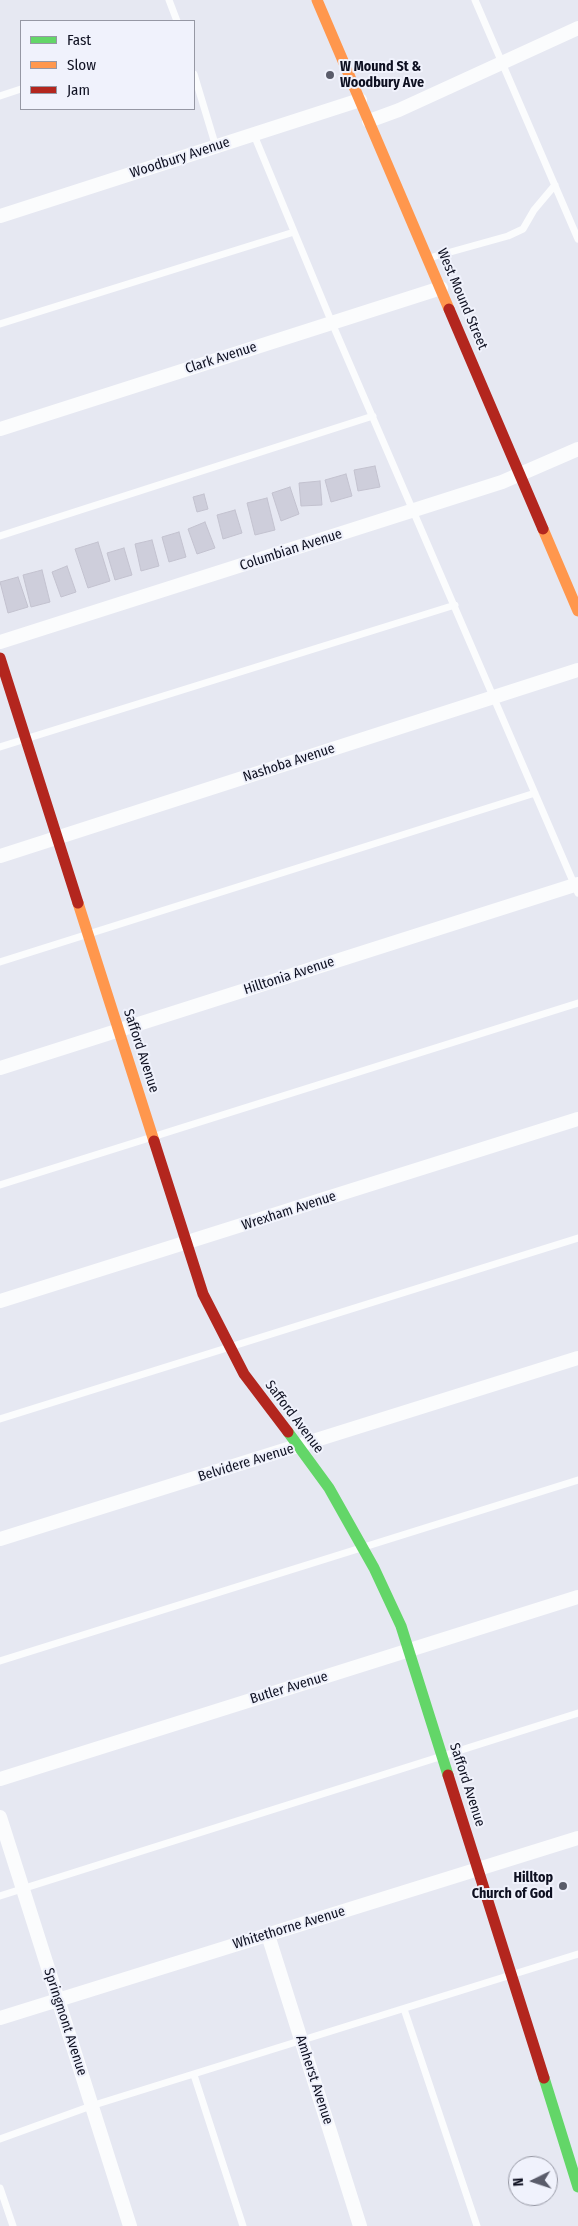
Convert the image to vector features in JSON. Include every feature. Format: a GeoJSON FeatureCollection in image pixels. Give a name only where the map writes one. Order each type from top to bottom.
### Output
{"type":"FeatureCollection","features":[{"type":"Feature","properties":{"kind":"street","name":"West Mound Street"},"geometry":{"type":"LineString","coordinates":[[317,0],[578,611]]}},
{"type":"Feature","properties":{"kind":"street"},"geometry":{"type":"LineString","coordinates":[[369,121],[399,110],[578,28]]}},
{"type":"Feature","properties":{"kind":"street","name":"Woodbury Avenue"},"geometry":{"type":"LineString","coordinates":[[0,216],[360,100]]}},
{"type":"Feature","properties":{"kind":"street","name":"Clark Avenue"},"geometry":{"type":"LineString","coordinates":[[0,429],[441,288]]}},
{"type":"Feature","properties":{"kind":"street","name":"Columbian Avenue"},"geometry":{"type":"LineString","coordinates":[[0,642],[520,475],[578,449]]}},
{"type":"Feature","properties":{"kind":"street","name":"Safford Avenue"},"geometry":{"type":"LineString","coordinates":[[0,658],[203,1294],[244,1374],[329,1488],[362,1548],[401,1626],[578,2188]]}},
{"type":"Feature","properties":{"kind":"street","name":"Nashoba Avenue"},"geometry":{"type":"LineString","coordinates":[[0,856],[578,670]]}},
{"type":"Feature","properties":{"kind":"street","name":"Hilltonia Avenue"},"geometry":{"type":"LineString","coordinates":[[0,1068],[577,888]]}},
{"type":"Feature","properties":{"kind":"street","name":"Wrexham Avenue"},"geometry":{"type":"LineString","coordinates":[[0,1301],[578,1119]]}},
{"type":"Feature","properties":{"kind":"street","name":"Belvidere Avenue"},"geometry":{"type":"LineString","coordinates":[[0,1539],[578,1358]]}},
{"type":"Feature","properties":{"kind":"street","name":"Butler Avenue"},"geometry":{"type":"LineString","coordinates":[[0,1779],[578,1597]]}},
{"type":"Feature","properties":{"kind":"street","name":"Springmont Avenue"},"geometry":{"type":"LineString","coordinates":[[0,1817],[130,2226]]}},
{"type":"Feature","properties":{"kind":"street","name":"Whitethorne Avenue"},"geometry":{"type":"LineString","coordinates":[[0,2018],[578,1838]]}},
{"type":"Feature","properties":{"kind":"street","name":"Amherst Avenue"},"geometry":{"type":"LineString","coordinates":[[268,1935],[360,2226]]}},
{"type":"Feature","properties":{"kind":"lane"},"geometry":{"type":"LineString","coordinates":[[170,0],[177,20]]}},
{"type":"Feature","properties":{"kind":"lane"},"geometry":{"type":"LineString","coordinates":[[475,0],[578,239]]}},
{"type":"Feature","properties":{"kind":"lane"},"geometry":{"type":"LineString","coordinates":[[195,77],[216,147]]}},
{"type":"Feature","properties":{"kind":"lane"},"geometry":{"type":"LineString","coordinates":[[0,96],[20,89]]}},
{"type":"Feature","properties":{"kind":"lane"},"geometry":{"type":"LineString","coordinates":[[254,135],[332,323],[577,888]]}},
{"type":"Feature","properties":{"kind":"lane"},"geometry":{"type":"LineString","coordinates":[[428,258],[508,236],[523,229],[534,210],[555,185]]}},
{"type":"Feature","properties":{"kind":"lane"},"geometry":{"type":"LineString","coordinates":[[0,324],[294,232]]}},
{"type":"Feature","properties":{"kind":"lane"},"geometry":{"type":"LineString","coordinates":[[0,536],[373,416]]}},
{"type":"Feature","properties":{"kind":"lane"},"geometry":{"type":"LineString","coordinates":[[0,747],[455,604]]}},
{"type":"Feature","properties":{"kind":"lane"},"geometry":{"type":"LineString","coordinates":[[0,962],[535,792]]}},
{"type":"Feature","properties":{"kind":"lane"},"geometry":{"type":"LineString","coordinates":[[0,1185],[578,1003]]}},
{"type":"Feature","properties":{"kind":"lane"},"geometry":{"type":"LineString","coordinates":[[0,1419],[228,1346],[578,1238]]}},
{"type":"Feature","properties":{"kind":"lane"},"geometry":{"type":"LineString","coordinates":[[0,1661],[578,1480]]}},
{"type":"Feature","properties":{"kind":"lane"},"geometry":{"type":"LineString","coordinates":[[0,1896],[578,1712]]}},
{"type":"Feature","properties":{"kind":"lane"},"geometry":{"type":"LineString","coordinates":[[0,2139],[91,2106],[302,2042],[578,1954]]}},
{"type":"Feature","properties":{"kind":"lane"},"geometry":{"type":"LineString","coordinates":[[404,2009],[477,2226]]}},
{"type":"Feature","properties":{"kind":"lane"},"geometry":{"type":"LineString","coordinates":[[194,2075],[243,2226]]}},
{"type":"Feature","properties":{"kind":"lane"},"geometry":{"type":"LineString","coordinates":[[0,2188],[12,2226]]}},
{"type":"Feature","properties":{"kind":"building"},"geometry":{"type":"Polygon","coordinates":[[[375,466],[380,487],[358,491],[354,470],[375,466]]]}},
{"type":"Feature","properties":{"kind":"building"},"geometry":{"type":"Polygon","coordinates":[[[346,474],[352,496],[331,502],[325,480],[346,474]]]}},
{"type":"Feature","properties":{"kind":"building"},"geometry":{"type":"Polygon","coordinates":[[[320,481],[322,505],[301,506],[299,483],[320,481]]]}},
{"type":"Feature","properties":{"kind":"building"},"geometry":{"type":"Polygon","coordinates":[[[290,487],[299,514],[281,521],[272,493],[290,487]]]}},
{"type":"Feature","properties":{"kind":"building"},"geometry":{"type":"Polygon","coordinates":[[[204,494],[208,509],[197,512],[193,497],[204,494]]]}},
{"type":"Feature","properties":{"kind":"building"},"geometry":{"type":"Polygon","coordinates":[[[267,498],[275,530],[255,535],[247,503],[267,498]]]}},
{"type":"Feature","properties":{"kind":"building"},"geometry":{"type":"Polygon","coordinates":[[[235,510],[242,533],[223,539],[217,515],[235,510]]]}},
{"type":"Feature","properties":{"kind":"building"},"geometry":{"type":"Polygon","coordinates":[[[205,522],[215,548],[197,554],[188,529],[205,522]]]}},
{"type":"Feature","properties":{"kind":"building"},"geometry":{"type":"Polygon","coordinates":[[[179,532],[186,557],[169,562],[162,537],[179,532]]]}},
{"type":"Feature","properties":{"kind":"building"},"geometry":{"type":"Polygon","coordinates":[[[152,540],[159,566],[141,571],[135,544],[152,540]]]}},
{"type":"Feature","properties":{"kind":"building"},"geometry":{"type":"Polygon","coordinates":[[[98,542],[110,581],[88,588],[75,549],[98,542]]]}},
{"type":"Feature","properties":{"kind":"building"},"geometry":{"type":"Polygon","coordinates":[[[124,548],[132,575],[115,580],[107,553],[124,548]]]}},
{"type":"Feature","properties":{"kind":"building"},"geometry":{"type":"Polygon","coordinates":[[[67,566],[76,592],[61,597],[52,572],[67,566]]]}},
{"type":"Feature","properties":{"kind":"building"},"geometry":{"type":"Polygon","coordinates":[[[42,570],[50,602],[31,607],[23,575],[42,570]]]}},
{"type":"Feature","properties":{"kind":"building"},"geometry":{"type":"Polygon","coordinates":[[[18,577],[28,607],[8,613],[0,582],[18,577]]]}},
{"type":"Feature","properties":{"kind":"traffic: fast"},"geometry":{"type":"LineString","coordinates":[[288,1432],[329,1488],[374,1568],[401,1626],[448,1775]]}},
{"type":"Feature","properties":{"kind":"traffic: fast"},"geometry":{"type":"LineString","coordinates":[[544,2078],[578,2187]]}},
{"type":"Feature","properties":{"kind":"traffic: slow"},"geometry":{"type":"LineString","coordinates":[[317,0],[449,309]]}},
{"type":"Feature","properties":{"kind":"traffic: slow"},"geometry":{"type":"LineString","coordinates":[[543,529],[578,611]]}},
{"type":"Feature","properties":{"kind":"traffic: slow"},"geometry":{"type":"LineString","coordinates":[[78,903],[154,1141]]}},
{"type":"Feature","properties":{"kind":"traffic: jam"},"geometry":{"type":"LineString","coordinates":[[449,309],[543,529]]}},
{"type":"Feature","properties":{"kind":"traffic: jam"},"geometry":{"type":"LineString","coordinates":[[0,658],[78,903]]}},
{"type":"Feature","properties":{"kind":"traffic: jam"},"geometry":{"type":"LineString","coordinates":[[154,1141],[203,1294],[244,1374],[288,1432]]}},
{"type":"Feature","properties":{"kind":"traffic: jam"},"geometry":{"type":"LineString","coordinates":[[448,1775],[544,2078]]}},
{"type":"Feature","properties":{"kind":"place","name":"W Mound St & Woodbury Ave"},"geometry":{"type":"Point","coordinates":[330,75]}},
{"type":"Feature","properties":{"kind":"place","name":"Hilltop Church of God"},"geometry":{"type":"Point","coordinates":[563,1886]}}]}
